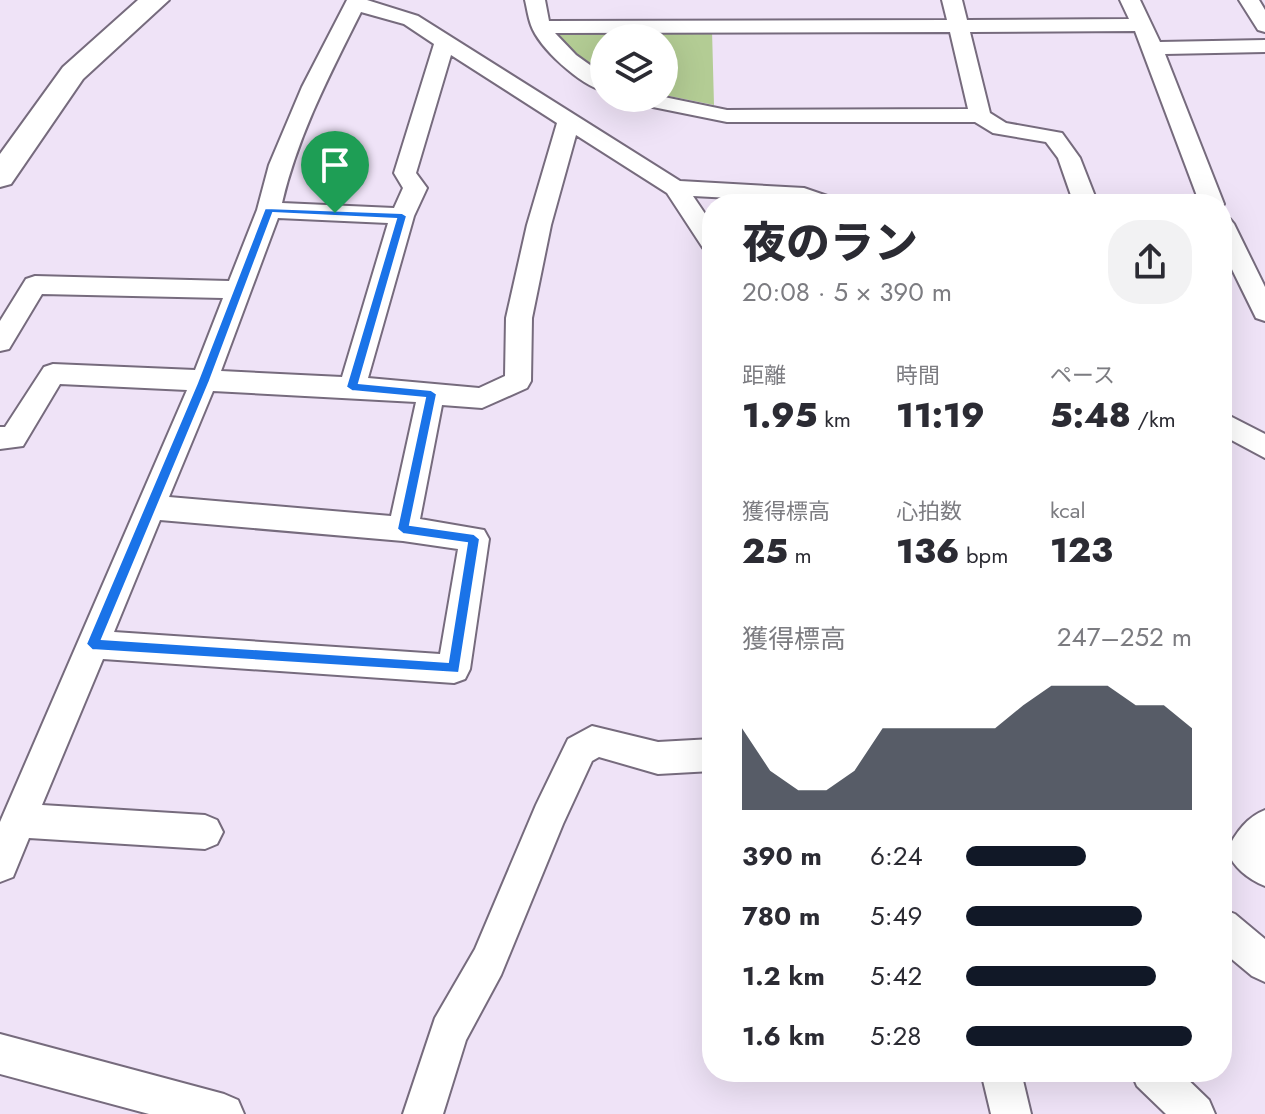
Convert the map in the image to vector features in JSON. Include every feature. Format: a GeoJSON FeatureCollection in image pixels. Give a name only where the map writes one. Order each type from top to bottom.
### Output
{"type":"FeatureCollection","features":[{"type":"Feature","properties":{"kind":"street"},"geometry":{"type":"LineString","coordinates":[[0,177],[73,73],[104,42],[155,0]]}},
{"type":"Feature","properties":{"kind":"street"},"geometry":{"type":"LineString","coordinates":[[535,0],[541,27],[575,65],[590,75]]}},
{"type":"Feature","properties":{"kind":"street"},"geometry":{"type":"LineString","coordinates":[[952,0],[980,115],[989,126],[1006,131],[1052,135],[1061,144],[1082,194]]}},
{"type":"Feature","properties":{"kind":"street"},"geometry":{"type":"LineString","coordinates":[[1130,0],[1153,48],[1208,194]]}},
{"type":"Feature","properties":{"kind":"street"},"geometry":{"type":"LineString","coordinates":[[1249,0],[1265,26]]}},
{"type":"Feature","properties":{"kind":"street"},"geometry":{"type":"LineString","coordinates":[[0,864],[203,383],[269,210],[280,165],[313,87],[356,2],[411,20],[675,188],[702,227]]}},
{"type":"Feature","properties":{"kind":"street"},"geometry":{"type":"LineString","coordinates":[[541,27],[1142,25]]}},
{"type":"Feature","properties":{"kind":"street"},"geometry":{"type":"LineString","coordinates":[[352,387],[402,216],[415,188],[405,173],[445,41]]}},
{"type":"Feature","properties":{"kind":"street"},"geometry":{"type":"LineString","coordinates":[[1153,48],[1265,46]]}},
{"type":"Feature","properties":{"kind":"street"},"geometry":{"type":"LineString","coordinates":[[678,106],[727,116],[980,115]]}},
{"type":"Feature","properties":{"kind":"street"},"geometry":{"type":"LineString","coordinates":[[0,438],[13,438],[53,374],[203,383],[352,387],[482,398],[518,381],[519,318],[539,225],[569,120]]}},
{"type":"Feature","properties":{"kind":"street"},"geometry":{"type":"LineString","coordinates":[[675,188],[786,194]]}},
{"type":"Feature","properties":{"kind":"street"},"geometry":{"type":"LineString","coordinates":[[269,210],[402,216]]}},
{"type":"Feature","properties":{"kind":"street"},"geometry":{"type":"LineString","coordinates":[[1232,244],[1265,312]]}},
{"type":"Feature","properties":{"kind":"street"},"geometry":{"type":"LineString","coordinates":[[0,342],[35,285],[238,290]]}},
{"type":"Feature","properties":{"kind":"street"},"geometry":{"type":"LineString","coordinates":[[403,529],[431,394]]}},
{"type":"Feature","properties":{"kind":"street"},"geometry":{"type":"LineString","coordinates":[[1232,428],[1265,447]]}},
{"type":"Feature","properties":{"kind":"street"},"geometry":{"type":"LineString","coordinates":[[92,644],[454,669],[474,539],[403,529],[150,507]]}},
{"type":"Feature","properties":{"kind":"street"},"geometry":{"type":"LineString","coordinates":[[423,1114],[449,1032],[488,962],[548,817],[580,750],[592,741],[608,742],[644,756],[689,759],[702,757]]}},
{"type":"Feature","properties":{"kind":"street"},"geometry":{"type":"LineString","coordinates":[[19,820],[205,832]]}},
{"type":"Feature","properties":{"kind":"street"},"geometry":{"type":"LineString","coordinates":[[1265,827],[1245,851],[1265,868]]}},
{"type":"Feature","properties":{"kind":"street"},"geometry":{"type":"LineString","coordinates":[[1232,944],[1265,963]]}},
{"type":"Feature","properties":{"kind":"street"},"geometry":{"type":"LineString","coordinates":[[0,1054],[224,1114]]}},
{"type":"Feature","properties":{"kind":"street"},"geometry":{"type":"LineString","coordinates":[[1003,1082],[1011,1114]]}},
{"type":"Feature","properties":{"kind":"street"},"geometry":{"type":"LineString","coordinates":[[1161,1082],[1195,1114]]}},
{"type":"Feature","properties":{"kind":"green space"},"geometry":{"type":"Polygon","coordinates":[[[678,30],[712,30],[714,105],[678,98],[678,30]]]}},
{"type":"Feature","properties":{"kind":"green space"},"geometry":{"type":"Polygon","coordinates":[[[559,31],[590,31],[590,65],[567,49],[556,36],[559,31]]]}},
{"type":"Feature","properties":{"kind":"route"},"geometry":{"type":"LineString","coordinates":[[269,210],[335,213],[402,216],[352,387],[431,394],[403,529],[474,539],[454,669],[92,644],[203,383],[269,210]]}}]}
